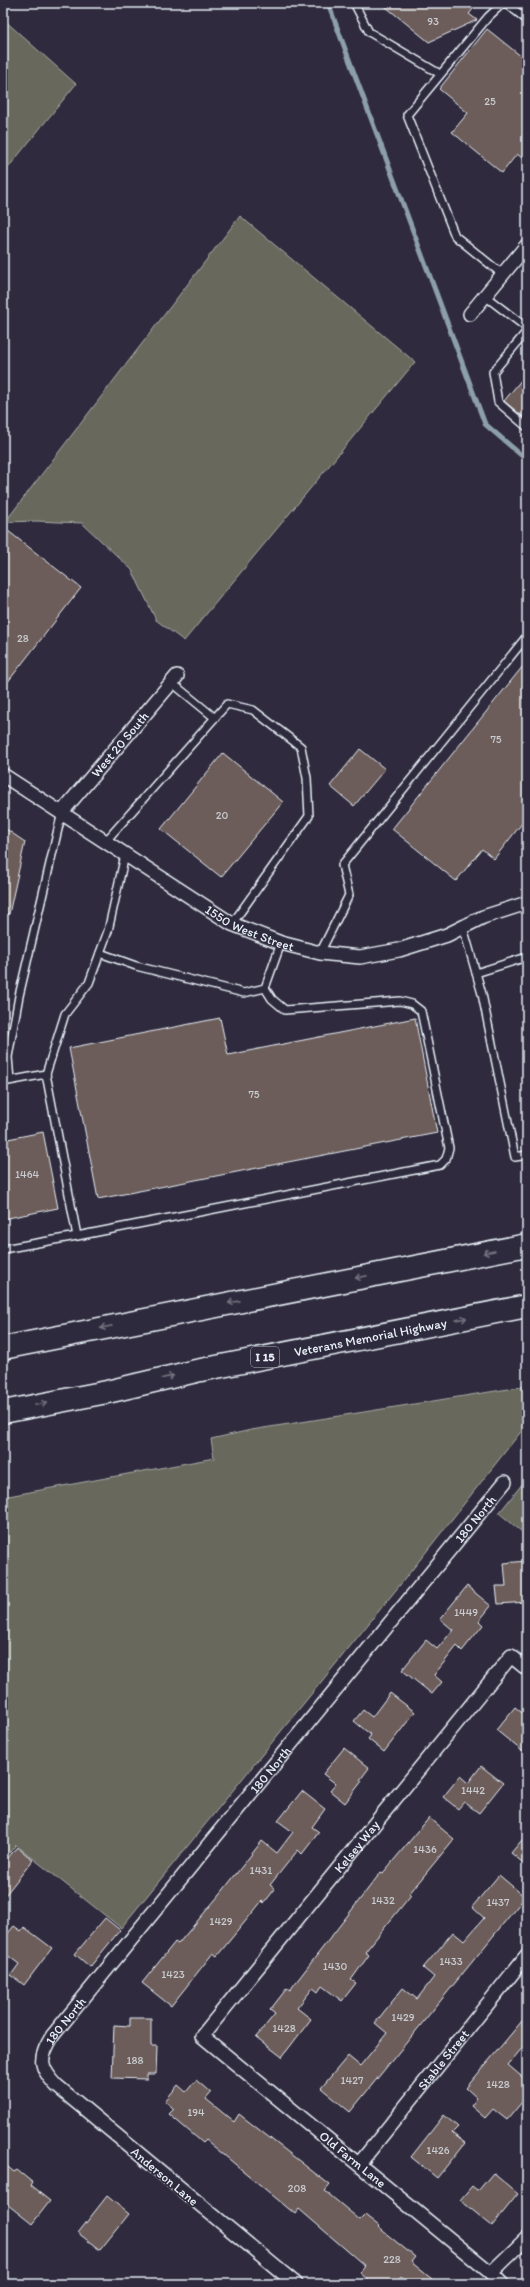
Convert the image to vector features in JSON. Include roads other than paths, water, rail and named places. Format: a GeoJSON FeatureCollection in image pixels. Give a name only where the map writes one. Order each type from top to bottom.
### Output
{"type":"FeatureCollection","features":[{"type":"Feature","properties":{"kind":"highway"},"geometry":{"type":"LineString","coordinates":[[3,1348],[527,1245]]}},
{"type":"Feature","properties":{"kind":"highway","name":"Veterans Memorial Highway"},"geometry":{"type":"LineString","coordinates":[[3,1412],[108,1392],[196,1371],[527,1306]]}},
{"type":"Feature","properties":{"kind":"street"},"geometry":{"type":"LineString","coordinates":[[470,314],[527,244]]}},
{"type":"Feature","properties":{"kind":"street","name":"West 20 South"},"geometry":{"type":"LineString","coordinates":[[62,812],[174,679]]}},
{"type":"Feature","properties":{"kind":"street","name":"1550 West Street"},"geometry":{"type":"LineString","coordinates":[[3,775],[232,924],[281,943],[320,953],[360,957],[399,950],[447,935],[483,917],[527,903]]}},
{"type":"Feature","properties":{"kind":"street","name":"180 North"},"geometry":{"type":"LineString","coordinates":[[41,2061],[45,2048],[53,2035],[505,1482]]}},
{"type":"Feature","properties":{"kind":"street","name":"Kelsey Way"},"geometry":{"type":"LineString","coordinates":[[202,2036],[511,1656],[527,1669]]}},
{"type":"Feature","properties":{"kind":"street","name":"Stable Street"},"geometry":{"type":"LineString","coordinates":[[359,2164],[527,1955]]}},
{"type":"Feature","properties":{"kind":"street","name":"Old Farm Lane"},"geometry":{"type":"LineString","coordinates":[[202,2036],[491,2273],[502,2284]]}},
{"type":"Feature","properties":{"kind":"street","name":"Anderson Lane"},"geometry":{"type":"LineString","coordinates":[[41,2061],[46,2075],[57,2086],[296,2284]]}},
{"type":"Feature","properties":{"kind":"street"},"geometry":{"type":"LineString","coordinates":[[491,2273],[527,2238]]}},
{"type":"Feature","properties":{"kind":"lane"},"geometry":{"type":"LineString","coordinates":[[354,3],[370,32],[440,74]]}},
{"type":"Feature","properties":{"kind":"lane"},"geometry":{"type":"LineString","coordinates":[[502,274],[455,236],[407,115],[488,17],[503,3]]}},
{"type":"Feature","properties":{"kind":"lane"},"geometry":{"type":"LineString","coordinates":[[506,3],[527,20]]}},
{"type":"Feature","properties":{"kind":"lane"},"geometry":{"type":"LineString","coordinates":[[485,296],[527,328]]}},
{"type":"Feature","properties":{"kind":"lane"},"geometry":{"type":"LineString","coordinates":[[527,331],[493,372],[498,402],[527,427]]}},
{"type":"Feature","properties":{"kind":"lane"},"geometry":{"type":"LineString","coordinates":[[320,953],[349,895],[342,865],[527,636]]}},
{"type":"Feature","properties":{"kind":"lane"},"geometry":{"type":"LineString","coordinates":[[174,679],[215,718]]}},
{"type":"Feature","properties":{"kind":"lane"},"geometry":{"type":"LineString","coordinates":[[105,842],[227,704],[252,710],[301,747],[307,778],[310,816],[232,924]]}},
{"type":"Feature","properties":{"kind":"lane"},"geometry":{"type":"LineString","coordinates":[[46,1074],[6,1081],[8,1057],[19,996],[62,812]]}},
{"type":"Feature","properties":{"kind":"lane"},"geometry":{"type":"LineString","coordinates":[[76,1236],[46,1074],[65,1014],[89,983],[108,931],[125,855]]}},
{"type":"Feature","properties":{"kind":"lane"},"geometry":{"type":"LineString","coordinates":[[463,927],[476,973],[515,1157],[527,1155]]}},
{"type":"Feature","properties":{"kind":"lane"},"geometry":{"type":"LineString","coordinates":[[265,988],[281,943]]}},
{"type":"Feature","properties":{"kind":"lane"},"geometry":{"type":"LineString","coordinates":[[100,953],[136,966],[244,993],[265,988]]}},
{"type":"Feature","properties":{"kind":"lane"},"geometry":{"type":"LineString","coordinates":[[476,973],[527,957]]}},
{"type":"Feature","properties":{"kind":"lane"},"geometry":{"type":"LineString","coordinates":[[3,1249],[440,1165],[446,1159],[449,1148],[420,1011],[412,1004],[400,1001],[285,1010],[272,999],[265,988]]}},
{"type":"Feature","properties":{"kind":"waterway"},"geometry":{"type":"LineString","coordinates":[[328,3],[485,424],[527,460]]}}]}
